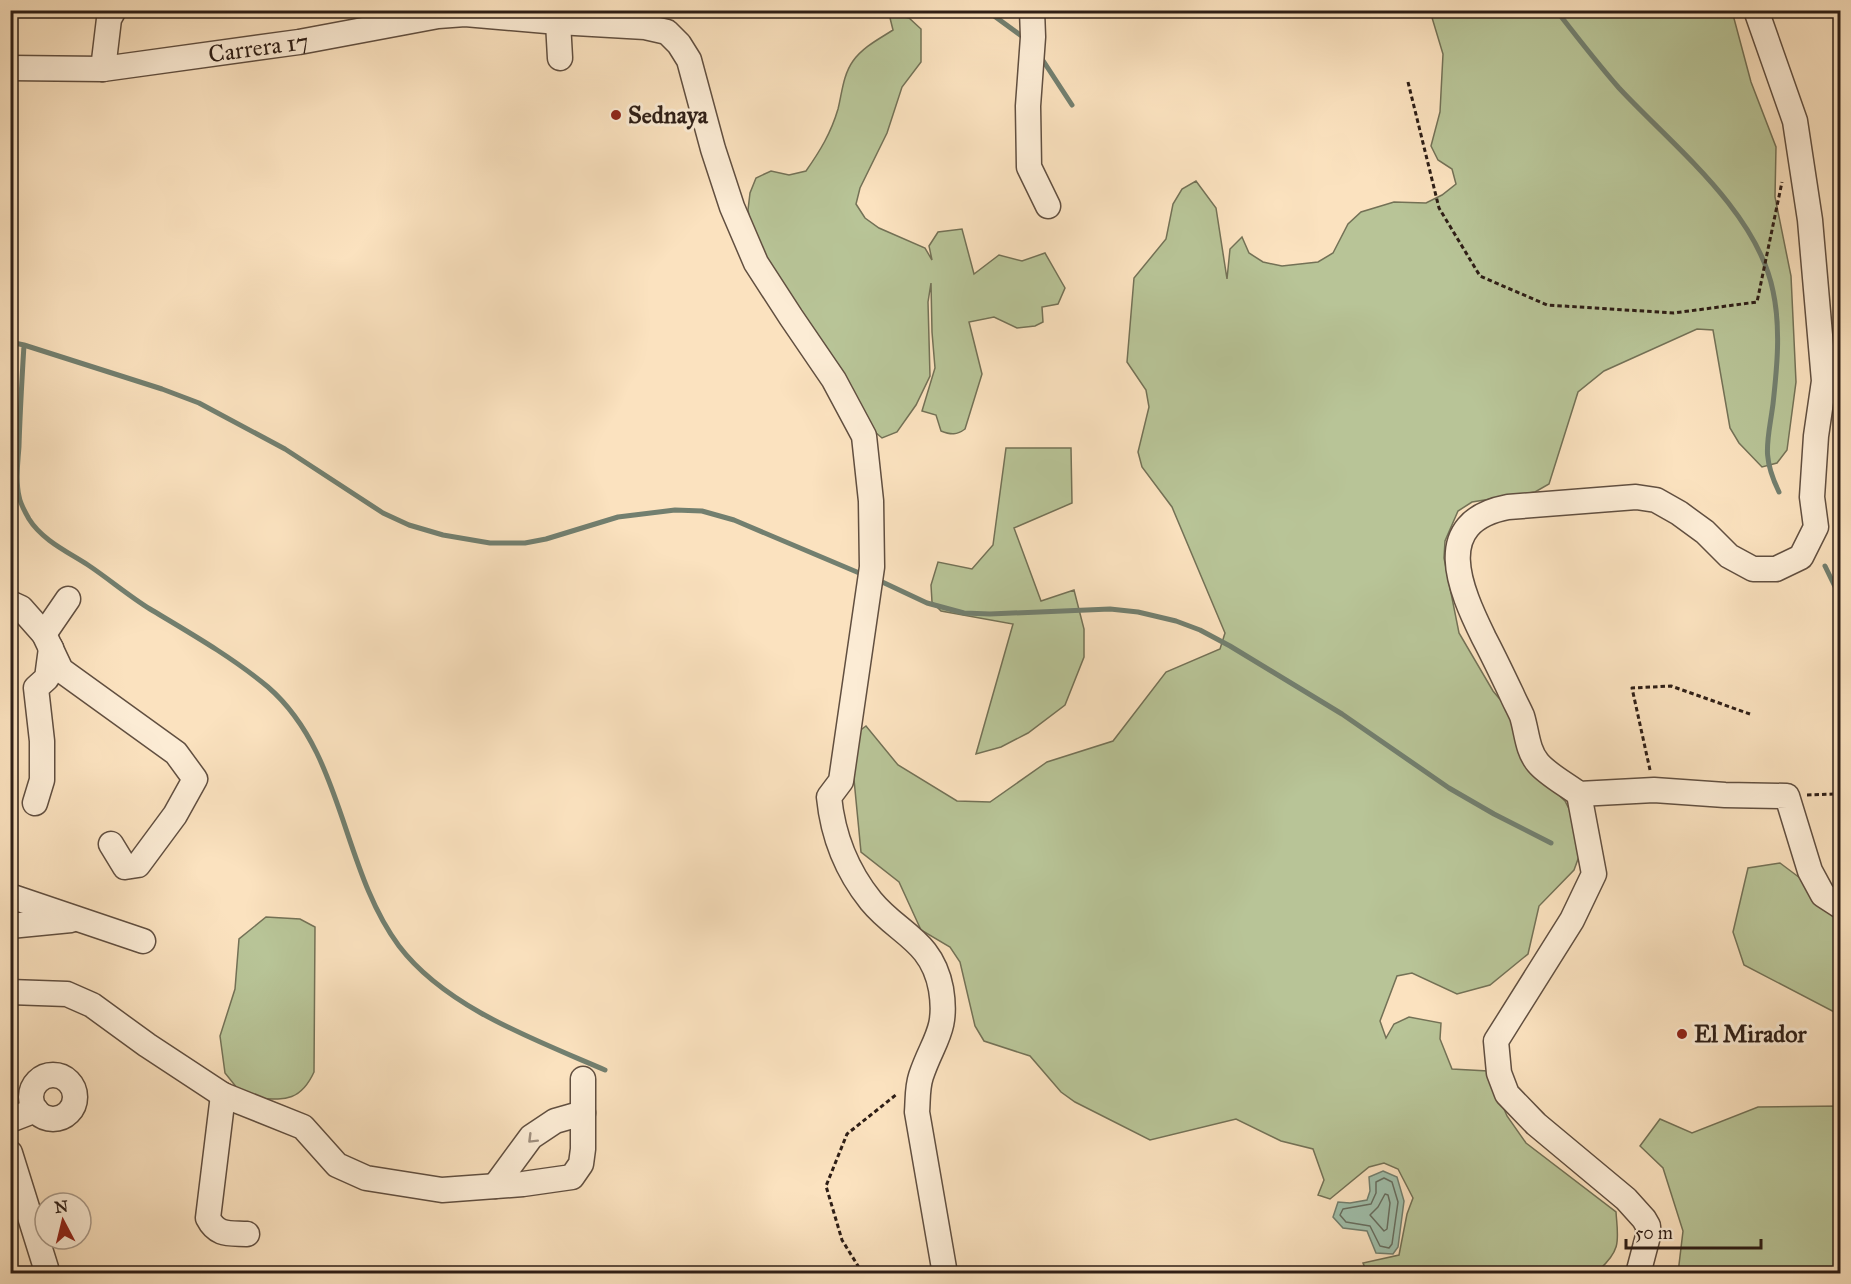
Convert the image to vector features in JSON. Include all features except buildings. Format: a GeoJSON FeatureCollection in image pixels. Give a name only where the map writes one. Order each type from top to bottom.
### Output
{"type":"FeatureCollection","features":[{"type":"Feature","properties":{"kind":"street"},"geometry":{"type":"LineString","coordinates":[[103,69],[109,19],[114,10]]}},
{"type":"Feature","properties":{"kind":"street"},"geometry":{"type":"LineString","coordinates":[[1032,10],[1033,37],[1028,106],[1029,167],[1048,206]]}},
{"type":"Feature","properties":{"kind":"street"},"geometry":{"type":"LineString","coordinates":[[1756,10],[1795,121],[1810,220],[1824,381],[1816,436],[1813,487],[1816,527],[1801,557],[1776,569],[1753,569],[1729,556],[1705,532],[1679,513],[1656,500],[1636,496],[1491,510],[1470,525],[1461,540],[1456,556],[1457,572],[1472,614],[1522,716],[1529,746],[1539,764],[1579,794],[1654,790],[1787,796],[1810,870],[1823,895],[1840,906]]}},
{"type":"Feature","properties":{"kind":"street","name":"Carrera 17"},"geometry":{"type":"LineString","coordinates":[[10,68],[103,69],[299,42],[438,16],[465,14],[645,27],[667,32],[679,44],[689,60],[713,149],[732,207],[756,263],[834,380],[864,436],[871,501],[872,567],[841,781],[829,797],[832,822],[847,866],[873,903],[925,950],[937,975],[943,1014],[941,1027],[922,1074]]}},
{"type":"Feature","properties":{"kind":"street"},"geometry":{"type":"LineString","coordinates":[[558,22],[560,58]]}},
{"type":"Feature","properties":{"kind":"street"},"geometry":{"type":"LineString","coordinates":[[34,803],[42,780],[42,741],[36,688],[47,678],[47,641],[68,599]]}},
{"type":"Feature","properties":{"kind":"street"},"geometry":{"type":"LineString","coordinates":[[10,603],[21,608],[47,641],[61,670],[176,753],[195,779],[175,815],[138,865],[125,867],[111,844]]}},
{"type":"Feature","properties":{"kind":"street"},"geometry":{"type":"LineString","coordinates":[[1579,794],[1594,874],[1572,920],[1496,1041],[1499,1072],[1507,1094],[1536,1124],[1626,1198],[1644,1219],[1648,1226],[1648,1236],[1638,1274]]}},
{"type":"Feature","properties":{"kind":"street"},"geometry":{"type":"LineString","coordinates":[[10,896],[143,942]]}},
{"type":"Feature","properties":{"kind":"street"},"geometry":{"type":"LineString","coordinates":[[10,926],[78,919]]}},
{"type":"Feature","properties":{"kind":"street"},"geometry":{"type":"LineString","coordinates":[[10,992],[67,994],[92,1005],[147,1046],[223,1095],[303,1127],[337,1165],[366,1178],[442,1190],[572,1177],[581,1164],[583,1149],[582,1079]]}},
{"type":"Feature","properties":{"kind":"street"},"geometry":{"type":"LineString","coordinates":[[922,1074],[918,1086],[917,1112],[945,1274]]}},
{"type":"Feature","properties":{"kind":"street"},"geometry":{"type":"LineString","coordinates":[[223,1095],[208,1218],[213,1228],[223,1233],[248,1234]]}},
{"type":"Feature","properties":{"kind":"street"},"geometry":{"type":"LineString","coordinates":[[10,1120],[36,1110]]}},
{"type":"Feature","properties":{"kind":"street"},"geometry":{"type":"LineString","coordinates":[[495,1186],[531,1137],[555,1121],[583,1113]]}},
{"type":"Feature","properties":{"kind":"street"},"geometry":{"type":"LineString","coordinates":[[10,1153],[46,1274]]}},
{"type":"Feature","properties":{"kind":"path"},"geometry":{"type":"LineString","coordinates":[[1408,82],[1439,208],[1480,276],[1547,305],[1674,313],[1757,302],[1783,178]]}},
{"type":"Feature","properties":{"kind":"path"},"geometry":{"type":"LineString","coordinates":[[1654,790],[1632,688],[1671,686],[1750,714]]}},
{"type":"Feature","properties":{"kind":"path"},"geometry":{"type":"LineString","coordinates":[[1787,796],[1838,794],[1840,808]]}},
{"type":"Feature","properties":{"kind":"path"},"geometry":{"type":"LineString","coordinates":[[863,1274],[842,1240],[826,1186],[847,1134],[922,1074]]}},
{"type":"Feature","properties":{"kind":"shaded area"},"geometry":{"type":"Polygon","coordinates":[[[1430,11],[1732,11],[1751,82],[1776,147],[1775,197],[1791,276],[1796,382],[1787,450],[1777,463],[1762,467],[1739,443],[1730,428],[1713,330],[1697,329],[1604,371],[1578,392],[1549,484],[1535,492],[1472,502],[1458,511],[1445,541],[1444,558],[1459,633],[1493,691],[1514,716],[1527,765],[1565,801],[1585,840],[1574,870],[1539,906],[1528,954],[1490,985],[1457,994],[1412,973],[1397,976],[1380,1021],[1386,1038],[1394,1024],[1409,1017],[1441,1023],[1440,1039],[1452,1069],[1488,1071],[1507,1116],[1526,1143],[1616,1212],[1617,1244],[1612,1256],[1599,1270],[1569,1268],[1543,1274],[1367,1273],[1363,1263],[1399,1255],[1407,1214],[1413,1198],[1398,1169],[1384,1163],[1369,1167],[1330,1199],[1318,1195],[1324,1180],[1313,1149],[1281,1141],[1236,1119],[1150,1140],[1075,1102],[1061,1092],[1030,1056],[984,1041],[975,1026],[960,962],[950,947],[921,930],[899,882],[861,852],[850,738],[866,726],[898,765],[957,801],[990,802],[1047,762],[1113,741],[1166,672],[1220,649],[1225,633],[1172,507],[1142,467],[1138,452],[1149,407],[1146,390],[1127,362],[1134,278],[1166,239],[1173,204],[1182,189],[1196,181],[1216,208],[1227,279],[1230,249],[1242,237],[1249,253],[1263,262],[1282,266],[1318,262],[1333,253],[1348,224],[1361,212],[1394,202],[1426,203],[1442,195],[1456,184],[1452,169],[1438,160],[1431,146],[1440,112],[1443,54],[1430,11]]]}},
{"type":"Feature","properties":{"kind":"shaded area"},"geometry":{"type":"Polygon","coordinates":[[[889,14],[909,18],[921,29],[921,62],[902,87],[887,133],[860,188],[856,204],[865,218],[879,228],[925,248],[932,260],[929,246],[938,232],[962,229],[974,274],[999,255],[1022,261],[1045,253],[1065,288],[1058,304],[1042,307],[1043,322],[1035,326],[1017,328],[994,317],[969,322],[982,374],[965,429],[951,434],[941,431],[936,415],[922,411],[935,368],[931,283],[928,302],[930,376],[916,405],[897,432],[882,438],[832,395],[754,242],[748,210],[750,193],[756,178],[771,171],[789,175],[806,171],[832,126],[850,66],[866,47],[893,30],[889,14]]]}},
{"type":"Feature","properties":{"kind":"shaded area"},"geometry":{"type":"Polygon","coordinates":[[[1006,448],[1071,448],[1072,503],[1014,528],[1041,601],[1074,590],[1084,629],[1084,657],[1065,705],[1028,733],[1001,747],[976,754],[1013,624],[941,611],[932,602],[931,585],[938,562],[972,569],[993,545],[1006,448]]]}},
{"type":"Feature","properties":{"kind":"shaded area"},"geometry":{"type":"Polygon","coordinates":[[[1780,863],[1840,908],[1840,1015],[1744,965],[1733,932],[1748,868],[1780,863]]]}},
{"type":"Feature","properties":{"kind":"shaded area"},"geometry":{"type":"Polygon","coordinates":[[[266,917],[300,919],[315,927],[314,1072],[301,1091],[294,1096],[277,1099],[245,1098],[225,1073],[220,1036],[235,989],[239,939],[266,917]]]}},
{"type":"Feature","properties":{"kind":"shaded area"},"geometry":{"type":"Polygon","coordinates":[[[1840,1106],[1840,1273],[1678,1273],[1683,1231],[1663,1168],[1640,1146],[1660,1119],[1692,1133],[1758,1107],[1840,1106]]]}},
{"type":"Feature","properties":{"kind":"water"},"geometry":{"type":"Polygon","coordinates":[[[1383,1171],[1397,1177],[1404,1201],[1398,1247],[1393,1254],[1376,1253],[1367,1231],[1343,1228],[1333,1217],[1338,1202],[1350,1203],[1367,1200],[1370,1191],[1369,1177],[1383,1171]]]}},
{"type":"Feature","properties":{"kind":"waterway"},"geometry":{"type":"LineString","coordinates":[[986,10],[1027,40]]}},
{"type":"Feature","properties":{"kind":"waterway"},"geometry":{"type":"LineString","coordinates":[[1556,10],[1619,88],[1710,181],[1750,234],[1764,262],[1773,291],[1778,334],[1767,448],[1770,468],[1779,492]]}},
{"type":"Feature","properties":{"kind":"waterway"},"geometry":{"type":"LineString","coordinates":[[1040,56],[1072,105]]}},
{"type":"Feature","properties":{"kind":"waterway"},"geometry":{"type":"LineString","coordinates":[[10,342],[24,345],[17,484],[22,505],[34,526],[56,545],[142,604],[240,666],[268,687],[293,714],[312,744],[328,777],[365,882],[380,915],[399,946],[419,968],[441,987],[494,1020],[605,1070]]}},
{"type":"Feature","properties":{"kind":"waterway"},"geometry":{"type":"LineString","coordinates":[[24,345],[199,403],[285,449],[383,513],[409,525],[443,535],[490,543],[525,543],[546,539],[618,517],[675,510],[702,511],[734,520],[864,575]]}},
{"type":"Feature","properties":{"kind":"waterway"},"geometry":{"type":"LineString","coordinates":[[1825,566],[1840,597]]}},
{"type":"Feature","properties":{"kind":"waterway"},"geometry":{"type":"LineString","coordinates":[[878,580],[927,603],[964,613],[1110,609],[1138,612],[1176,621],[1200,630],[1342,714],[1449,788],[1551,843]]}},
{"type":"Feature","properties":{"kind":"place","name":"Sednaya"},"geometry":{"type":"Point","coordinates":[616,115]}},
{"type":"Feature","properties":{"kind":"place","name":"El Mirador"},"geometry":{"type":"Point","coordinates":[1682,1034]}}]}
